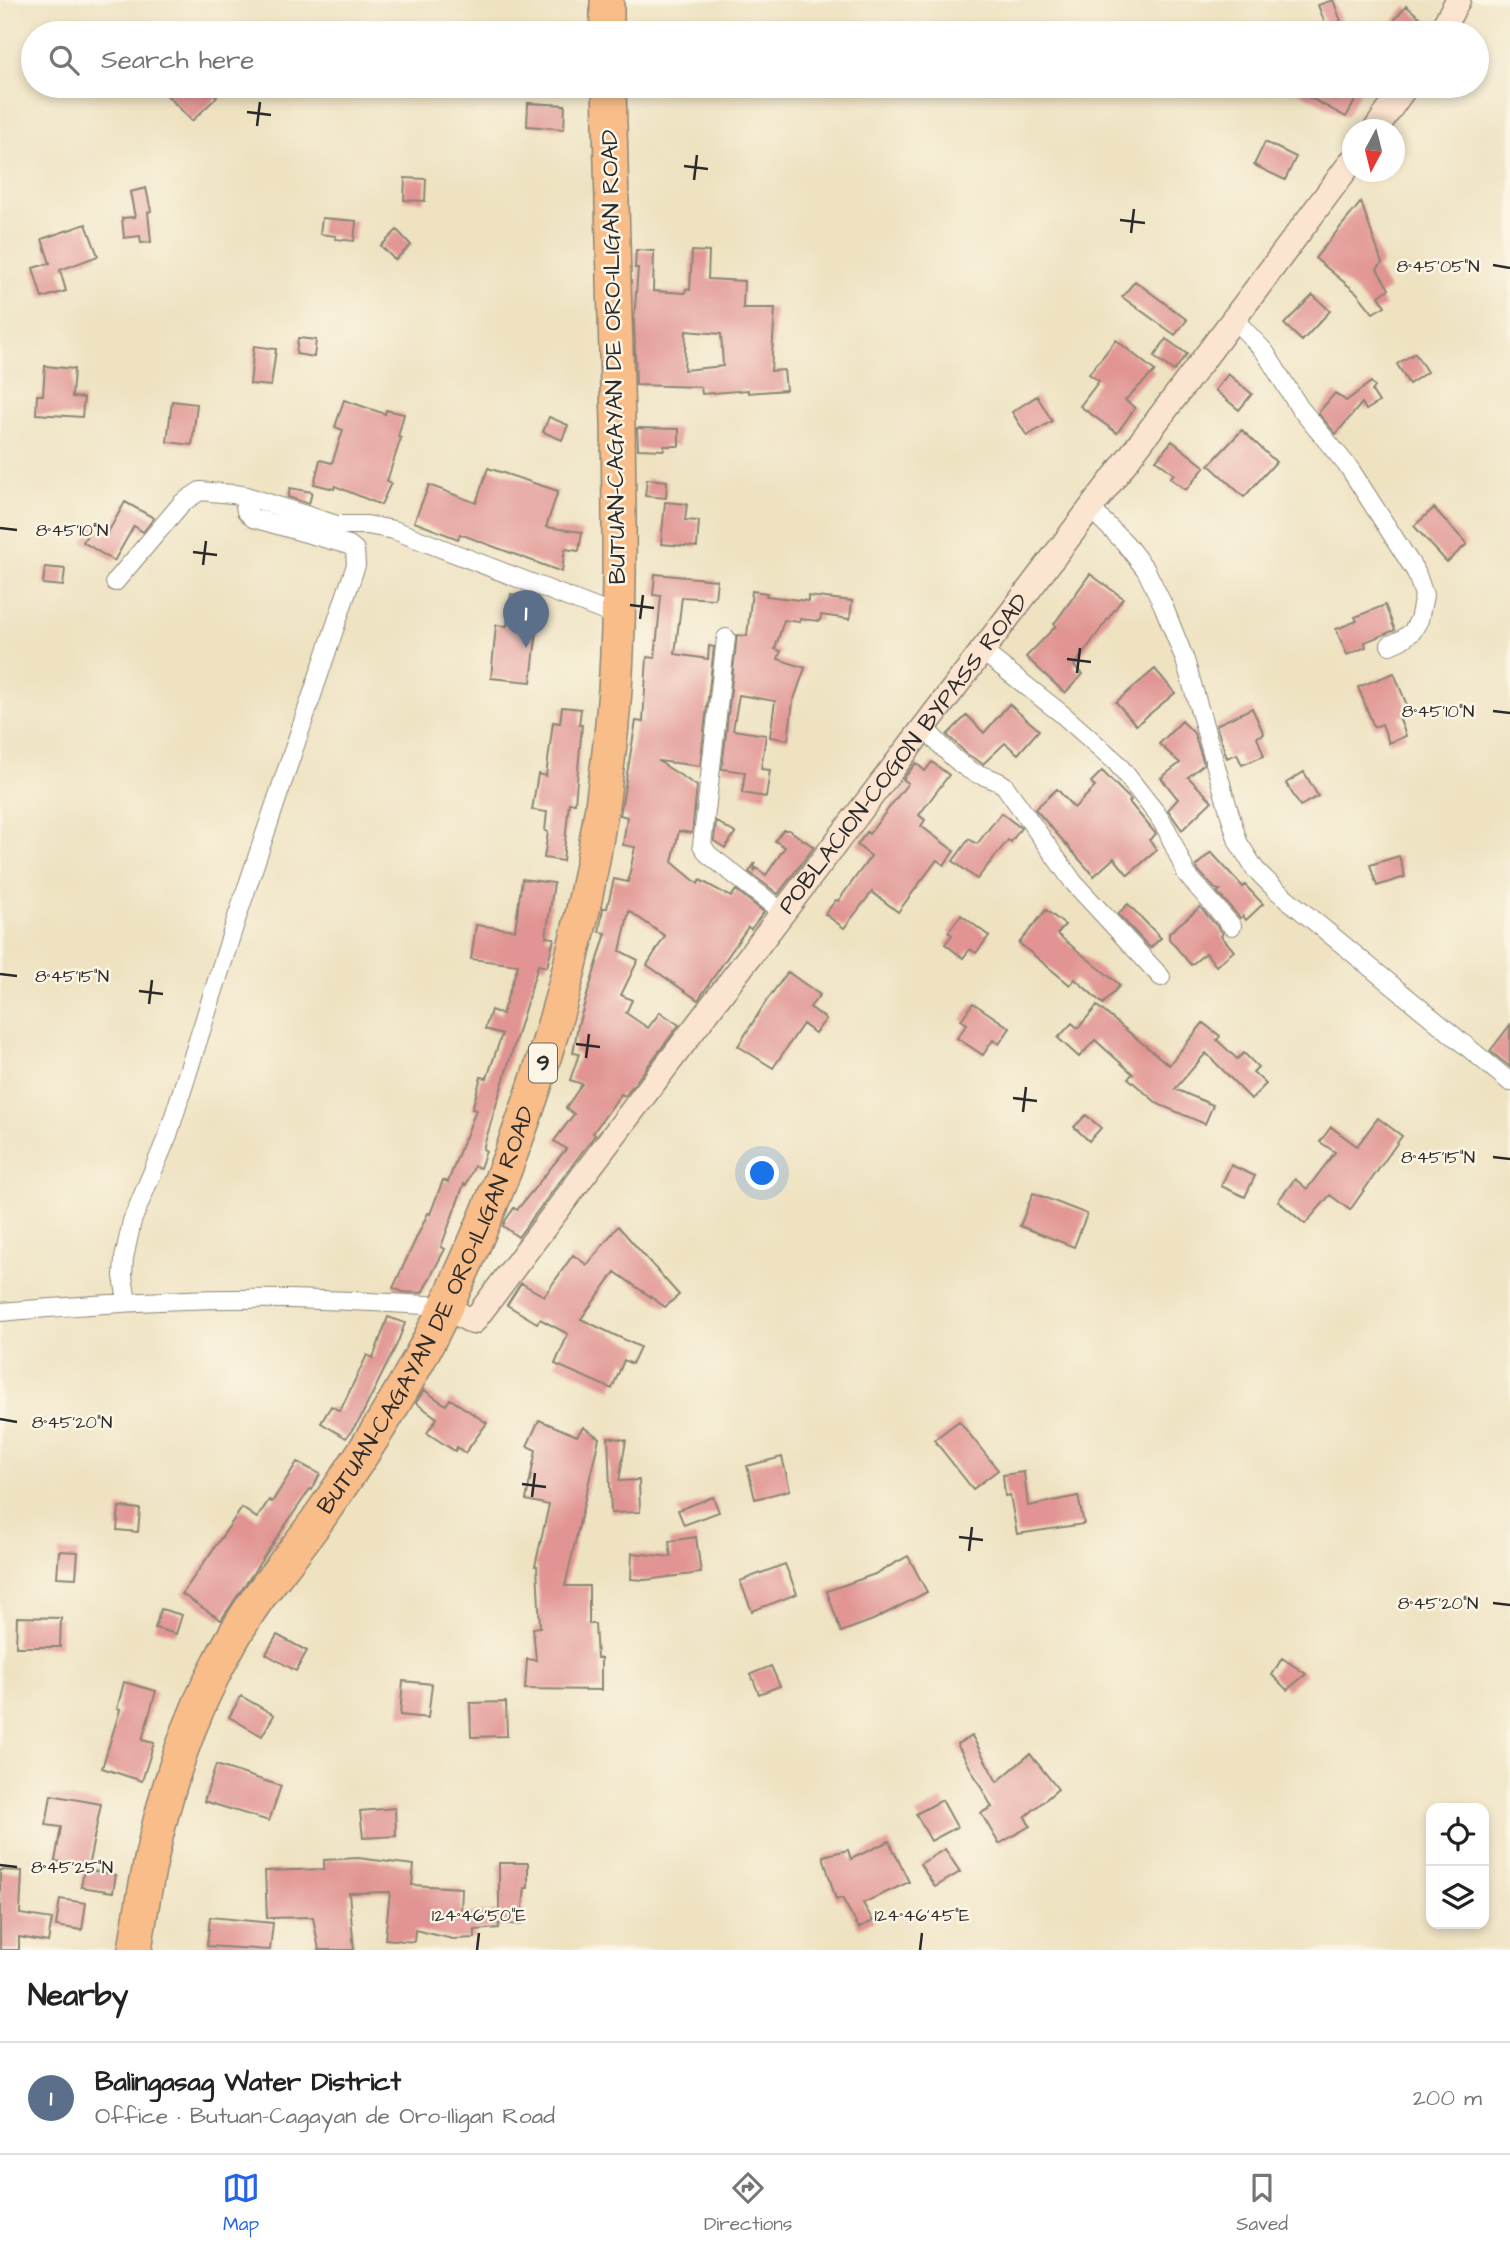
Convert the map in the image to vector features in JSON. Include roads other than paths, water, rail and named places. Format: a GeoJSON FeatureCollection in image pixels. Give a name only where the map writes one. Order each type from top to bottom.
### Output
{"type":"FeatureCollection","features":[{"type":"Feature","properties":{"kind":"highway"},"geometry":{"type":"LineString","coordinates":[[607,0],[607,21]]}},
{"type":"Feature","properties":{"kind":"highway","name":"BUTUAN-CAGAYAN DE ORO-ILIGAN ROAD"},"geometry":{"type":"LineString","coordinates":[[135,1950],[142,1900],[164,1803],[183,1746],[214,1674],[254,1604],[313,1527],[395,1401],[444,1306],[478,1236],[516,1142],[570,966],[589,885],[606,771],[619,617],[616,340],[609,98]]}},
{"type":"Feature","properties":{"kind":"main road"},"geometry":{"type":"LineString","coordinates":[[1447,21],[1458,0]]}},
{"type":"Feature","properties":{"kind":"main road"},"geometry":{"type":"LineString","coordinates":[[1383,119],[1398,98]]}},
{"type":"Feature","properties":{"kind":"main road","name":"POBLACION-COGON BYPASS ROAD"},"geometry":{"type":"LineString","coordinates":[[444,1306],[473,1322],[1342,175]]}},
{"type":"Feature","properties":{"kind":"street"},"geometry":{"type":"LineString","coordinates":[[1233,318],[1265,352],[1299,407],[1350,469],[1416,572],[1424,595],[1419,620],[1412,632],[1390,645]]}},
{"type":"Feature","properties":{"kind":"street"},"geometry":{"type":"LineString","coordinates":[[115,582],[183,503],[200,491],[243,495],[337,525],[367,525],[394,530],[619,617]]}},
{"type":"Feature","properties":{"kind":"street"},"geometry":{"type":"LineString","coordinates":[[127,1302],[123,1276],[124,1258],[132,1220],[168,1135],[237,917],[356,565],[355,550],[349,545],[253,518],[246,511],[243,495]]}},
{"type":"Feature","properties":{"kind":"street"},"geometry":{"type":"LineString","coordinates":[[1090,508],[1125,542],[1146,570],[1163,605],[1185,660],[1238,842],[1255,870],[1510,1082]]}},
{"type":"Feature","properties":{"kind":"street"},"geometry":{"type":"LineString","coordinates":[[726,638],[702,845],[712,858],[782,912]]}},
{"type":"Feature","properties":{"kind":"street"},"geometry":{"type":"LineString","coordinates":[[982,650],[1062,714],[1116,762],[1157,814],[1187,875],[1232,926]]}},
{"type":"Feature","properties":{"kind":"street"},"geometry":{"type":"LineString","coordinates":[[923,727],[964,766],[1004,785],[1074,883],[1161,977]]}},
{"type":"Feature","properties":{"kind":"street"},"geometry":{"type":"LineString","coordinates":[[0,1312],[127,1302],[307,1300],[444,1306]]}},
{"type":"Feature","properties":{"kind":"place","name":"Balingasag Water District"},"geometry":{"type":"Point","coordinates":[526,648]}}]}
